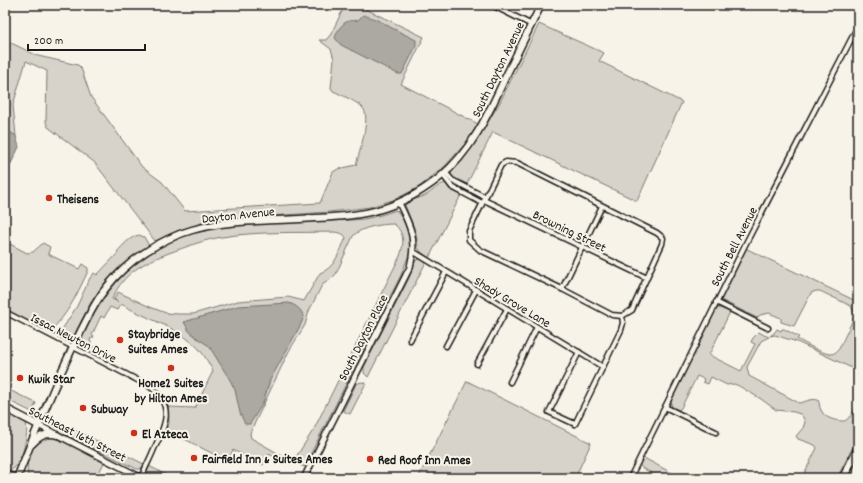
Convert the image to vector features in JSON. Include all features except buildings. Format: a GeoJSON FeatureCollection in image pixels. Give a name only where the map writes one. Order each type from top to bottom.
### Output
{"type":"FeatureCollection","features":[{"type":"Feature","properties":{"kind":"highway"},"geometry":{"type":"LineString","coordinates":[[843,478],[858,449]]}},
{"type":"Feature","properties":{"kind":"highway"},"geometry":{"type":"LineString","coordinates":[[5,475],[17,478]]}},
{"type":"Feature","properties":{"kind":"main road","name":"South Dayton Avenue"},"geometry":{"type":"LineString","coordinates":[[471,142],[495,100],[541,5]]}},
{"type":"Feature","properties":{"kind":"main road","name":"Dayton Avenue"},"geometry":{"type":"LineString","coordinates":[[38,425],[50,394],[72,347],[95,304],[111,282],[120,273],[135,260],[154,247],[175,236],[212,225],[337,217],[361,214],[385,208],[417,193],[444,173],[464,152],[471,142]]}},
{"type":"Feature","properties":{"kind":"main road","name":"Southeast 16th Street"},"geometry":{"type":"LineString","coordinates":[[5,408],[38,425]]}},
{"type":"Feature","properties":{"kind":"main road"},"geometry":{"type":"LineString","coordinates":[[17,478],[38,425]]}},
{"type":"Feature","properties":{"kind":"main road"},"geometry":{"type":"LineString","coordinates":[[28,451],[36,439],[43,435],[50,433],[57,435]]}},
{"type":"Feature","properties":{"kind":"street"},"geometry":{"type":"LineString","coordinates":[[492,5],[532,25]]}},
{"type":"Feature","properties":{"kind":"street","name":"South Bell Avenue"},"geometry":{"type":"LineString","coordinates":[[630,478],[716,302],[858,26]]}},
{"type":"Feature","properties":{"kind":"street"},"geometry":{"type":"LineString","coordinates":[[506,162],[517,164],[657,233],[663,238],[662,244],[632,310],[622,316],[612,315],[562,289],[480,250],[469,240],[469,231],[484,200],[502,165],[506,162]]}},
{"type":"Feature","properties":{"kind":"street","name":"Browning Street"},"geometry":{"type":"LineString","coordinates":[[444,173],[452,180],[484,200],[647,278]]}},
{"type":"Feature","properties":{"kind":"street","name":"South Dayton Place"},"geometry":{"type":"LineString","coordinates":[[304,478],[410,267],[414,252],[413,240],[409,224],[398,203]]}},
{"type":"Feature","properties":{"kind":"street"},"geometry":{"type":"LineString","coordinates":[[562,289],[602,206]]}},
{"type":"Feature","properties":{"kind":"street","name":"Shady Grove Lane"},"geometry":{"type":"LineString","coordinates":[[414,252],[603,367]]}},
{"type":"Feature","properties":{"kind":"street"},"geometry":{"type":"LineString","coordinates":[[410,340],[446,272]]}},
{"type":"Feature","properties":{"kind":"street"},"geometry":{"type":"LineString","coordinates":[[446,346],[476,290]]}},
{"type":"Feature","properties":{"kind":"street"},"geometry":{"type":"LineString","coordinates":[[716,302],[768,328]]}},
{"type":"Feature","properties":{"kind":"street"},"geometry":{"type":"LineString","coordinates":[[477,364],[507,309]]}},
{"type":"Feature","properties":{"kind":"street","name":"Issac Newton Drive"},"geometry":{"type":"LineString","coordinates":[[5,312],[156,390],[162,400],[166,412],[165,424],[162,435],[141,478]]}},
{"type":"Feature","properties":{"kind":"street"},"geometry":{"type":"LineString","coordinates":[[579,352],[549,412],[575,424],[621,330],[623,323],[622,316]]}},
{"type":"Feature","properties":{"kind":"street"},"geometry":{"type":"LineString","coordinates":[[510,382],[537,327]]}},
{"type":"Feature","properties":{"kind":"street"},"geometry":{"type":"LineString","coordinates":[[665,407],[716,432]]}},
{"type":"Feature","properties":{"kind":"street","name":"Southeast 16th Street"},"geometry":{"type":"LineString","coordinates":[[38,425],[141,478]]}},
{"type":"Feature","properties":{"kind":"shaded area"},"geometry":{"type":"Polygon","coordinates":[[[345,5],[357,5],[424,37],[401,84],[478,124],[466,143],[444,167],[419,187],[396,199],[370,207],[329,212],[211,220],[180,230],[155,241],[94,162],[48,127],[46,122],[47,71],[26,61],[13,105],[16,136],[5,129],[5,40],[38,56],[78,65],[81,68],[91,97],[142,167],[162,182],[185,211],[320,203],[333,172],[338,169],[356,165],[365,127],[366,119],[363,108],[354,101],[333,91],[331,88],[334,59],[331,49],[319,40],[326,40],[331,34],[345,5]]]}},
{"type":"Feature","properties":{"kind":"shaded area"},"geometry":{"type":"Polygon","coordinates":[[[363,15],[388,25],[416,40],[416,46],[402,74],[398,74],[341,45],[335,38],[338,31],[346,22],[358,20],[363,15]]]}},
{"type":"Feature","properties":{"kind":"shaded area"},"geometry":{"type":"Polygon","coordinates":[[[539,24],[604,53],[599,61],[682,102],[637,201],[493,132],[467,184],[453,178],[451,170],[472,147],[499,104],[539,24]]]}},
{"type":"Feature","properties":{"kind":"shaded area"},"geometry":{"type":"Polygon","coordinates":[[[5,129],[16,136],[19,147],[5,176],[5,129]]]}},
{"type":"Feature","properties":{"kind":"shaded area"},"geometry":{"type":"Polygon","coordinates":[[[445,183],[450,190],[461,195],[429,258],[420,251],[418,247],[416,233],[405,205],[410,201],[426,195],[445,183]]]}},
{"type":"Feature","properties":{"kind":"shaded area"},"geometry":{"type":"Polygon","coordinates":[[[396,210],[405,224],[409,237],[410,249],[408,257],[401,275],[304,467],[290,460],[296,457],[314,429],[400,256],[403,239],[398,227],[394,224],[378,225],[366,228],[353,236],[336,274],[322,285],[309,311],[305,325],[289,351],[250,433],[251,438],[288,459],[285,463],[269,454],[263,465],[233,450],[229,458],[221,458],[167,430],[169,423],[168,407],[195,408],[213,371],[198,348],[187,338],[169,327],[121,304],[117,310],[110,307],[104,318],[101,316],[92,335],[94,337],[90,339],[92,347],[96,347],[96,351],[91,354],[82,347],[81,341],[91,319],[117,282],[132,267],[149,254],[168,243],[190,234],[217,227],[306,221],[357,220],[396,210]],[[334,232],[236,235],[201,242],[169,253],[135,270],[122,282],[112,299],[118,302],[114,299],[118,292],[166,313],[178,314],[193,314],[238,301],[288,297],[304,301],[320,273],[325,271],[333,263],[339,254],[346,238],[343,234],[334,232]]]}},
{"type":"Feature","properties":{"kind":"shaded area"},"geometry":{"type":"Polygon","coordinates":[[[139,235],[144,237],[148,246],[106,281],[91,302],[74,335],[69,337],[63,334],[63,328],[77,306],[90,278],[94,273],[97,275],[127,242],[139,235]]]}},
{"type":"Feature","properties":{"kind":"shaded area"},"geometry":{"type":"Polygon","coordinates":[[[5,236],[8,238],[6,242],[27,253],[33,252],[43,243],[50,247],[48,254],[79,269],[82,264],[88,268],[88,271],[72,303],[62,318],[50,331],[45,330],[5,309],[5,236]]]}},
{"type":"Feature","properties":{"kind":"shaded area"},"geometry":{"type":"Polygon","coordinates":[[[745,248],[858,302],[858,371],[797,342],[775,335],[770,336],[777,329],[781,331],[784,329],[799,337],[797,339],[814,348],[827,354],[833,354],[839,349],[855,315],[851,306],[820,291],[816,291],[811,293],[794,326],[781,322],[781,318],[769,313],[760,315],[757,318],[721,300],[721,297],[745,248]]]}},
{"type":"Feature","properties":{"kind":"shaded area"},"geometry":{"type":"Polygon","coordinates":[[[420,259],[426,262],[368,377],[364,373],[364,367],[409,278],[416,260],[420,259]]]}},
{"type":"Feature","properties":{"kind":"shaded area"},"geometry":{"type":"Polygon","coordinates":[[[289,303],[298,308],[304,317],[270,380],[263,403],[250,424],[245,424],[240,413],[235,390],[230,380],[209,346],[189,331],[184,322],[238,306],[289,303]]]}},
{"type":"Feature","properties":{"kind":"shaded area"},"geometry":{"type":"Polygon","coordinates":[[[720,308],[730,312],[709,355],[741,371],[755,344],[751,342],[759,332],[769,337],[761,341],[747,367],[749,376],[799,403],[818,400],[820,409],[825,416],[835,420],[845,421],[852,415],[858,401],[858,437],[837,478],[802,478],[817,448],[815,445],[798,439],[796,436],[803,428],[805,422],[803,417],[794,412],[776,410],[739,386],[734,384],[727,385],[711,377],[708,384],[703,382],[704,379],[697,376],[681,408],[679,410],[672,407],[671,401],[716,309],[720,308]]]}},
{"type":"Feature","properties":{"kind":"shaded area"},"geometry":{"type":"Polygon","coordinates":[[[467,381],[591,443],[575,478],[418,478],[467,381]]]}},
{"type":"Feature","properties":{"kind":"shaded area"},"geometry":{"type":"Polygon","coordinates":[[[361,382],[366,383],[350,414],[343,411],[356,384],[361,382]]]}},
{"type":"Feature","properties":{"kind":"shaded area"},"geometry":{"type":"Polygon","coordinates":[[[5,388],[36,403],[32,412],[5,399],[5,388]]]}},
{"type":"Feature","properties":{"kind":"shaded area"},"geometry":{"type":"Polygon","coordinates":[[[12,415],[26,423],[27,433],[20,460],[13,469],[5,472],[5,429],[12,415]]]}},
{"type":"Feature","properties":{"kind":"shaded area"},"geometry":{"type":"Polygon","coordinates":[[[46,416],[144,464],[141,469],[137,469],[53,429],[46,422],[46,416]]]}},
{"type":"Feature","properties":{"kind":"shaded area"},"geometry":{"type":"Polygon","coordinates":[[[48,435],[55,437],[104,463],[96,478],[29,478],[27,464],[32,449],[38,441],[48,435]]]}},
{"type":"Feature","properties":{"kind":"shaded area"},"geometry":{"type":"Polygon","coordinates":[[[858,454],[858,470],[854,478],[846,478],[858,454]]]}},
{"type":"Feature","properties":{"kind":"shaded area"},"geometry":{"type":"Polygon","coordinates":[[[644,458],[681,478],[661,478],[642,468],[640,466],[640,462],[644,458]]]}},
{"type":"Feature","properties":{"kind":"shaded area"},"geometry":{"type":"Polygon","coordinates":[[[149,466],[172,478],[152,477],[147,472],[149,466]]]}},
{"type":"Feature","properties":{"kind":"place","name":"Theisens"},"geometry":{"type":"Point","coordinates":[49,198]}},
{"type":"Feature","properties":{"kind":"place","name":"Staybridge Suites Ames"},"geometry":{"type":"Point","coordinates":[120,340]}},
{"type":"Feature","properties":{"kind":"place","name":"Home2 Suites by Hilton Ames"},"geometry":{"type":"Point","coordinates":[171,368]}},
{"type":"Feature","properties":{"kind":"place","name":"Kwik Star"},"geometry":{"type":"Point","coordinates":[20,378]}},
{"type":"Feature","properties":{"kind":"place","name":"Subway"},"geometry":{"type":"Point","coordinates":[83,408]}},
{"type":"Feature","properties":{"kind":"place","name":"El Azteca"},"geometry":{"type":"Point","coordinates":[134,433]}},
{"type":"Feature","properties":{"kind":"place","name":"Fairfield Inn & Suites Ames"},"geometry":{"type":"Point","coordinates":[194,458]}},
{"type":"Feature","properties":{"kind":"place","name":"Red Roof Inn Ames"},"geometry":{"type":"Point","coordinates":[370,459]}}]}
